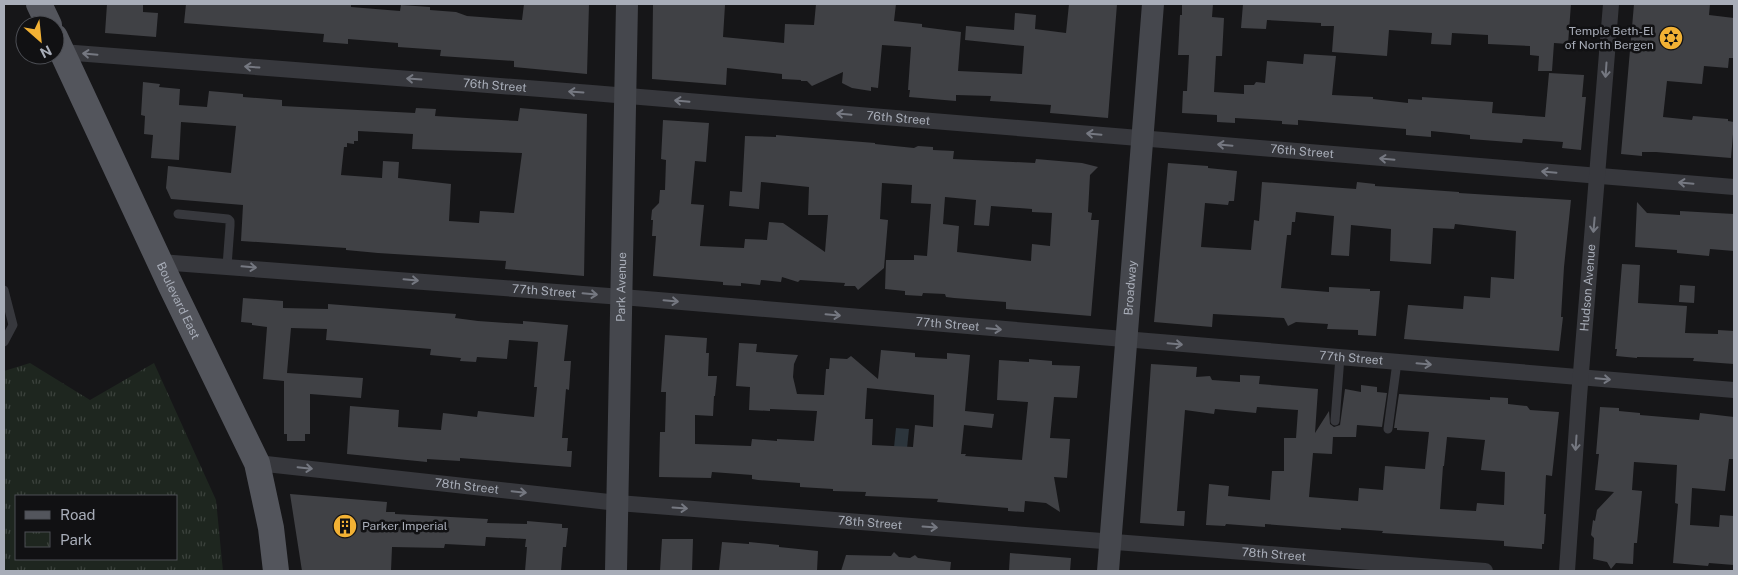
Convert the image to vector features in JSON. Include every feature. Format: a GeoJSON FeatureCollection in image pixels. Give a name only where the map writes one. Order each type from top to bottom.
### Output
{"type":"FeatureCollection","features":[{"type":"Feature","properties":{"kind":"main road","name":"Boulevard East"},"geometry":{"type":"LineString","coordinates":[[65,59],[130,197],[171,262],[171,286],[257,463],[271,528],[276,571]]}},
{"type":"Feature","properties":{"kind":"street","name":"Park Avenue"},"geometry":{"type":"LineString","coordinates":[[616,571],[627,4]]}},
{"type":"Feature","properties":{"kind":"street","name":"Broadway"},"geometry":{"type":"LineString","coordinates":[[1108,571],[1153,4]]}},
{"type":"Feature","properties":{"kind":"street","name":"Hudson Avenue"},"geometry":{"type":"LineString","coordinates":[[1567,571],[1611,4]]}},
{"type":"Feature","properties":{"kind":"street","name":"76th Street"},"geometry":{"type":"LineString","coordinates":[[65,45],[625,96],[1734,187]]}},
{"type":"Feature","properties":{"kind":"street","name":"77th Street"},"geometry":{"type":"LineString","coordinates":[[171,262],[622,297],[1734,390]]}},
{"type":"Feature","properties":{"kind":"street","name":"78th Street"},"geometry":{"type":"LineString","coordinates":[[257,463],[618,503],[1485,571]]}},
{"type":"Feature","properties":{"kind":"lane"},"geometry":{"type":"LineString","coordinates":[[178,214],[228,218],[230,226],[227,266]]}},
{"type":"Feature","properties":{"kind":"lane"},"geometry":{"type":"LineString","coordinates":[[4,290],[13,325],[4,342]]}},
{"type":"Feature","properties":{"kind":"lane"},"geometry":{"type":"LineString","coordinates":[[1335,421],[1340,357]]}},
{"type":"Feature","properties":{"kind":"lane"},"geometry":{"type":"LineString","coordinates":[[1388,429],[1397,362]]}},
{"type":"Feature","properties":{"kind":"green space"},"geometry":{"type":"Polygon","coordinates":[[[30,363],[90,400],[154,363],[216,500],[223,571],[4,571],[4,371],[30,363]]]}},
{"type":"Feature","properties":{"kind":"shaded area"},"geometry":{"type":"Polygon","coordinates":[[[896,428],[909,429],[906,458],[893,457],[896,428]]]}},
{"type":"Feature","properties":{"kind":"building"},"geometry":{"type":"Polygon","coordinates":[[[107,4],[143,4],[143,12],[158,13],[156,37],[105,33],[107,4]]]}},
{"type":"Feature","properties":{"kind":"building"},"geometry":{"type":"Polygon","coordinates":[[[186,4],[351,4],[351,7],[400,11],[401,5],[430,7],[430,10],[456,12],[467,16],[522,20],[524,4],[589,4],[587,74],[514,67],[514,61],[440,56],[441,50],[398,47],[398,43],[348,39],[348,44],[323,42],[324,34],[184,23],[186,4]]]}},
{"type":"Feature","properties":{"kind":"building"},"geometry":{"type":"Polygon","coordinates":[[[653,4],[725,5],[723,37],[784,43],[785,24],[814,25],[816,4],[896,4],[894,21],[922,24],[922,27],[961,32],[958,71],[1022,74],[1024,46],[965,40],[966,26],[1014,30],[1015,13],[1036,15],[1035,29],[1066,33],[1069,4],[1117,4],[1108,118],[1050,113],[1051,105],[990,101],[991,96],[956,95],[956,101],[909,97],[911,47],[882,45],[878,88],[871,87],[871,91],[852,88],[842,83],[843,72],[812,86],[807,81],[782,79],[782,74],[727,68],[726,85],[652,79],[653,4]]]}},
{"type":"Feature","properties":{"kind":"building"},"geometry":{"type":"Polygon","coordinates":[[[1182,4],[1213,4],[1212,17],[1224,18],[1222,56],[1216,56],[1214,92],[1244,94],[1244,85],[1254,85],[1256,82],[1265,83],[1267,61],[1303,64],[1304,54],[1336,56],[1332,95],[1373,97],[1373,99],[1408,103],[1408,99],[1422,100],[1422,97],[1493,102],[1492,113],[1545,117],[1549,73],[1584,75],[1582,97],[1586,97],[1581,150],[1562,148],[1563,142],[1523,139],[1522,143],[1470,139],[1470,135],[1431,131],[1431,137],[1406,135],[1406,129],[1298,120],[1298,125],[1282,124],[1282,121],[1235,118],[1235,123],[1217,122],[1217,115],[1182,113],[1183,91],[1187,91],[1189,55],[1178,55],[1182,4]]]}},
{"type":"Feature","properties":{"kind":"building"},"geometry":{"type":"Polygon","coordinates":[[[1243,4],[1571,4],[1568,44],[1554,43],[1552,71],[1538,71],[1539,56],[1530,55],[1530,46],[1488,44],[1488,35],[1452,33],[1451,45],[1431,44],[1432,33],[1389,30],[1387,56],[1332,52],[1334,26],[1321,26],[1321,23],[1267,20],[1266,29],[1241,28],[1243,4]]]}},
{"type":"Feature","properties":{"kind":"building"},"geometry":{"type":"Polygon","coordinates":[[[1634,4],[1710,4],[1709,15],[1734,18],[1734,58],[1729,58],[1728,68],[1704,66],[1702,84],[1667,81],[1663,117],[1692,120],[1693,116],[1728,119],[1728,121],[1734,122],[1731,158],[1656,152],[1642,152],[1642,156],[1621,154],[1634,4]]]}},
{"type":"Feature","properties":{"kind":"building"},"geometry":{"type":"Polygon","coordinates":[[[143,82],[160,84],[159,87],[180,89],[179,105],[207,107],[209,91],[243,94],[243,97],[282,100],[282,106],[415,113],[416,108],[436,109],[435,116],[467,118],[518,121],[520,108],[587,114],[584,276],[505,269],[506,261],[378,253],[346,250],[346,248],[241,241],[243,205],[171,199],[166,188],[168,166],[231,173],[236,126],[181,122],[179,160],[151,158],[153,135],[144,134],[145,116],[141,115],[143,82]],[[358,131],[358,141],[354,141],[354,144],[347,143],[347,147],[344,147],[341,175],[382,178],[383,161],[399,162],[398,178],[451,184],[449,221],[479,223],[480,211],[514,213],[522,153],[412,149],[413,134],[358,131]]]}},
{"type":"Feature","properties":{"kind":"building"},"geometry":{"type":"Polygon","coordinates":[[[663,120],[709,123],[706,162],[695,161],[691,204],[704,205],[700,246],[744,248],[745,239],[767,240],[769,222],[783,223],[825,252],[828,215],[808,215],[809,187],[761,182],[759,209],[729,206],[730,191],[742,192],[745,136],[776,137],[776,135],[914,148],[918,146],[933,147],[933,150],[954,151],[953,159],[1035,163],[1036,159],[1082,163],[1098,167],[1090,175],[1088,212],[1092,213],[1091,220],[1099,220],[1091,316],[1006,309],[1006,302],[946,297],[945,294],[923,293],[922,296],[905,295],[905,291],[885,289],[886,260],[914,260],[914,255],[927,256],[931,204],[911,203],[912,185],[882,183],[880,219],[888,220],[884,268],[858,290],[855,286],[844,286],[845,283],[800,280],[798,282],[782,277],[781,282],[761,280],[760,285],[741,283],[741,286],[723,285],[723,282],[653,276],[656,236],[652,236],[652,210],[659,203],[660,190],[665,190],[666,160],[661,159],[663,120]],[[945,197],[943,224],[959,226],[957,252],[1031,261],[1032,244],[1050,246],[1052,213],[1032,212],[1032,209],[991,206],[989,226],[974,225],[976,200],[945,197]]]}},
{"type":"Feature","properties":{"kind":"building"},"geometry":{"type":"Polygon","coordinates":[[[1168,163],[1208,166],[1208,168],[1237,171],[1234,201],[1229,201],[1228,205],[1205,203],[1201,247],[1251,250],[1254,220],[1259,221],[1262,182],[1356,189],[1357,182],[1375,184],[1375,186],[1571,200],[1564,267],[1561,317],[1563,317],[1559,351],[1404,339],[1408,305],[1463,309],[1464,296],[1490,298],[1491,277],[1514,279],[1516,231],[1455,224],[1454,229],[1433,228],[1431,264],[1390,261],[1391,229],[1351,225],[1349,256],[1331,255],[1334,216],[1296,212],[1295,222],[1292,222],[1291,235],[1287,235],[1281,288],[1329,292],[1329,287],[1380,291],[1376,336],[1358,335],[1358,330],[1327,329],[1328,324],[1296,322],[1288,326],[1284,318],[1213,314],[1212,327],[1154,322],[1168,163]]]}},
{"type":"Feature","properties":{"kind":"building"},"geometry":{"type":"Polygon","coordinates":[[[1637,202],[1647,213],[1680,215],[1680,211],[1734,214],[1734,251],[1710,249],[1709,256],[1677,253],[1677,250],[1635,247],[1637,202]]]}},
{"type":"Feature","properties":{"kind":"building"},"geometry":{"type":"Polygon","coordinates":[[[1622,264],[1640,265],[1638,303],[1687,306],[1685,333],[1718,334],[1718,330],[1734,331],[1734,364],[1693,361],[1694,358],[1616,356],[1622,264]]]}},
{"type":"Feature","properties":{"kind":"building"},"geometry":{"type":"Polygon","coordinates":[[[1680,285],[1695,286],[1694,303],[1679,302],[1680,285]]]}},
{"type":"Feature","properties":{"kind":"building"},"geometry":{"type":"Polygon","coordinates":[[[243,298],[283,301],[283,308],[328,309],[328,304],[456,314],[455,318],[478,321],[523,324],[523,321],[568,325],[564,361],[571,361],[569,390],[566,389],[562,438],[568,438],[567,451],[572,451],[571,467],[460,458],[460,461],[427,459],[427,462],[347,454],[350,406],[399,410],[398,427],[441,430],[443,413],[477,417],[478,411],[534,417],[537,387],[534,387],[538,342],[509,340],[507,359],[477,357],[476,362],[460,361],[461,358],[430,355],[431,349],[326,340],[327,329],[291,328],[287,373],[363,378],[361,398],[310,394],[310,434],[305,434],[305,441],[287,441],[287,434],[284,434],[284,381],[263,379],[267,327],[241,322],[243,298]]]}},
{"type":"Feature","properties":{"kind":"building"},"geometry":{"type":"Polygon","coordinates":[[[665,335],[707,338],[706,353],[709,353],[708,376],[717,376],[713,416],[695,415],[695,444],[751,446],[752,439],[814,441],[817,411],[749,410],[750,387],[736,386],[739,343],[757,344],[756,352],[798,355],[794,364],[793,377],[797,394],[824,395],[826,369],[829,369],[830,358],[847,359],[851,356],[878,379],[881,350],[915,353],[915,357],[947,359],[947,353],[970,355],[965,411],[994,414],[992,428],[964,425],[961,454],[966,454],[965,456],[1022,460],[1028,402],[997,400],[999,360],[1029,362],[1029,359],[1052,361],[1052,365],[1080,366],[1077,398],[1054,397],[1050,438],[1070,439],[1067,478],[1054,477],[1060,512],[1046,503],[1025,501],[1024,512],[1008,511],[1008,508],[937,502],[938,499],[865,496],[866,492],[800,487],[800,483],[752,479],[752,475],[712,472],[711,478],[659,477],[660,432],[665,432],[666,392],[661,392],[665,335]],[[867,388],[865,419],[873,419],[872,445],[913,447],[915,425],[933,427],[934,395],[867,388]]]}},
{"type":"Feature","properties":{"kind":"building"},"geometry":{"type":"Polygon","coordinates":[[[1151,364],[1197,367],[1196,377],[1210,376],[1212,380],[1240,382],[1240,375],[1260,376],[1259,384],[1318,389],[1315,433],[1329,411],[1330,424],[1334,427],[1340,425],[1345,389],[1361,392],[1361,385],[1377,387],[1377,392],[1387,393],[1382,427],[1357,425],[1356,437],[1333,437],[1332,454],[1313,453],[1309,497],[1358,501],[1359,488],[1383,490],[1385,466],[1425,469],[1429,432],[1397,430],[1397,428],[1394,428],[1399,394],[1490,400],[1490,397],[1508,398],[1508,404],[1527,406],[1530,410],[1559,412],[1552,476],[1546,475],[1544,514],[1546,514],[1542,549],[1504,546],[1504,541],[1382,533],[1383,531],[1341,528],[1341,530],[1265,524],[1265,527],[1226,524],[1225,526],[1206,525],[1209,484],[1229,486],[1228,496],[1270,500],[1272,471],[1284,471],[1284,438],[1296,438],[1298,410],[1257,407],[1256,413],[1215,409],[1214,414],[1185,410],[1177,511],[1185,511],[1184,526],[1140,523],[1151,364]],[[1447,437],[1440,509],[1476,511],[1477,503],[1504,505],[1505,472],[1481,470],[1485,440],[1447,437]]]}},
{"type":"Feature","properties":{"kind":"building"},"geometry":{"type":"Polygon","coordinates":[[[1600,407],[1619,408],[1619,411],[1640,413],[1640,415],[1699,420],[1700,413],[1734,417],[1734,459],[1729,459],[1725,491],[1692,488],[1690,525],[1719,527],[1720,515],[1734,516],[1734,565],[1709,563],[1708,566],[1673,563],[1678,504],[1675,503],[1677,465],[1634,462],[1632,490],[1642,491],[1637,543],[1634,543],[1633,564],[1616,563],[1611,569],[1607,562],[1593,559],[1594,538],[1591,535],[1593,520],[1595,521],[1597,510],[1614,492],[1595,490],[1599,454],[1596,454],[1600,407]]]}},
{"type":"Feature","properties":{"kind":"building"},"geometry":{"type":"Polygon","coordinates":[[[290,494],[387,502],[386,512],[395,512],[395,514],[488,519],[487,523],[527,524],[527,521],[562,524],[562,528],[568,528],[566,547],[563,547],[561,571],[525,571],[526,539],[486,537],[485,546],[445,544],[444,548],[392,547],[391,571],[302,571],[290,494]]]}},
{"type":"Feature","properties":{"kind":"building"},"geometry":{"type":"Polygon","coordinates":[[[662,539],[693,539],[692,571],[660,571],[662,539]]]}},
{"type":"Feature","properties":{"kind":"building"},"geometry":{"type":"Polygon","coordinates":[[[722,542],[749,544],[749,542],[818,551],[817,571],[719,571],[722,542]]]}},
{"type":"Feature","properties":{"kind":"building"},"geometry":{"type":"Polygon","coordinates":[[[894,552],[899,557],[910,558],[915,555],[918,558],[951,562],[950,571],[841,571],[846,555],[891,556],[894,552]]]}},
{"type":"Feature","properties":{"kind":"building"},"geometry":{"type":"Polygon","coordinates":[[[1010,553],[1071,558],[1070,571],[1009,571],[1010,553]]]}},
{"type":"Feature","properties":{"kind":"place","name":"Temple Beth-El of North Bergen"},"geometry":{"type":"Point","coordinates":[1671,38]}},
{"type":"Feature","properties":{"kind":"place","name":"Parker Imperial"},"geometry":{"type":"Point","coordinates":[345,526]}}]}
